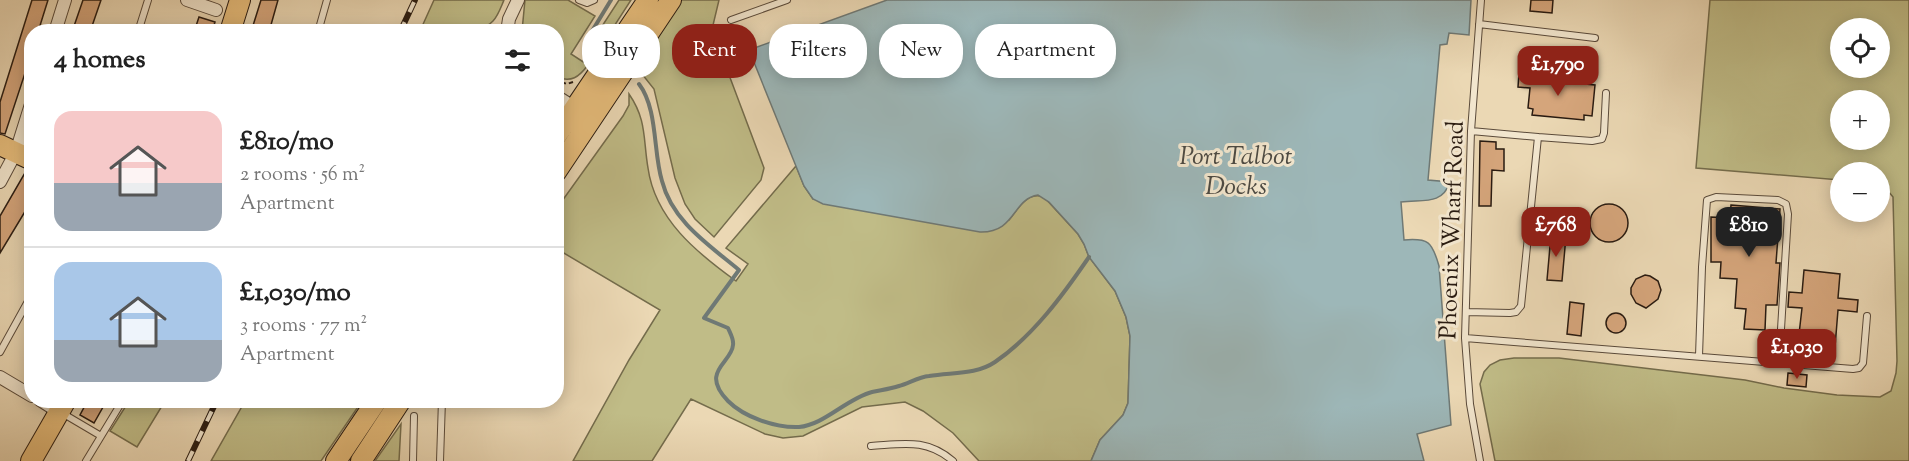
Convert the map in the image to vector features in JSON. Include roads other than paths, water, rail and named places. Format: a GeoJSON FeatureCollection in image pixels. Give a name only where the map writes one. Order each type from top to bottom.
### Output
{"type":"FeatureCollection","features":[{"type":"Feature","properties":{"kind":"main road"},"geometry":{"type":"LineString","coordinates":[[232,24],[240,0]]}},
{"type":"Feature","properties":{"kind":"main road"},"geometry":{"type":"LineString","coordinates":[[564,124],[648,0]]}},
{"type":"Feature","properties":{"kind":"main road"},"geometry":{"type":"LineString","coordinates":[[564,160],[671,0]]}},
{"type":"Feature","properties":{"kind":"main road"},"geometry":{"type":"LineString","coordinates":[[30,461],[61,408]]}},
{"type":"Feature","properties":{"kind":"main road"},"geometry":{"type":"LineString","coordinates":[[336,461],[372,408]]}},
{"type":"Feature","properties":{"kind":"main road"},"geometry":{"type":"LineString","coordinates":[[361,461],[396,408]]}},
{"type":"Feature","properties":{"kind":"street"},"geometry":{"type":"LineString","coordinates":[[58,24],[65,0]]}},
{"type":"Feature","properties":{"kind":"street"},"geometry":{"type":"LineString","coordinates":[[187,0],[216,10]]}},
{"type":"Feature","properties":{"kind":"street"},"geometry":{"type":"LineString","coordinates":[[508,24],[518,0]]}},
{"type":"Feature","properties":{"kind":"street"},"geometry":{"type":"LineString","coordinates":[[564,101],[575,108]]}},
{"type":"Feature","properties":{"kind":"street"},"geometry":{"type":"LineString","coordinates":[[0,182],[16,152],[24,126]]}},
{"type":"Feature","properties":{"kind":"street"},"geometry":{"type":"LineString","coordinates":[[0,377],[24,391]]}},
{"type":"Feature","properties":{"kind":"lane"},"geometry":{"type":"LineString","coordinates":[[140,24],[148,0]]}},
{"type":"Feature","properties":{"kind":"lane"},"geometry":{"type":"LineString","coordinates":[[320,24],[327,0]]}},
{"type":"Feature","properties":{"kind":"lane"},"geometry":{"type":"LineString","coordinates":[[579,0],[587,3],[594,0]]}},
{"type":"Feature","properties":{"kind":"lane"},"geometry":{"type":"LineString","coordinates":[[731,20],[787,0]]}},
{"type":"Feature","properties":{"kind":"lane","name":"Phoenix Wharf Road"},"geometry":{"type":"LineString","coordinates":[[1480,461],[1470,404],[1465,338],[1471,131],[1481,0]]}},
{"type":"Feature","properties":{"kind":"lane"},"geometry":{"type":"LineString","coordinates":[[1479,24],[1595,38]]}},
{"type":"Feature","properties":{"kind":"lane"},"geometry":{"type":"LineString","coordinates":[[1471,131],[1592,141],[1602,139],[1606,93]]}},
{"type":"Feature","properties":{"kind":"lane"},"geometry":{"type":"LineString","coordinates":[[1466,312],[1510,313],[1516,312],[1521,306],[1538,137]]}},
{"type":"Feature","properties":{"kind":"lane"},"geometry":{"type":"LineString","coordinates":[[1699,356],[1707,200],[1713,197],[1774,200],[1786,204],[1788,214],[1779,362]]}},
{"type":"Feature","properties":{"kind":"lane"},"geometry":{"type":"LineString","coordinates":[[0,351],[24,308]]}},
{"type":"Feature","properties":{"kind":"lane"},"geometry":{"type":"LineString","coordinates":[[1465,338],[1859,368],[1864,359],[1867,316]]}},
{"type":"Feature","properties":{"kind":"lane"},"geometry":{"type":"LineString","coordinates":[[65,408],[101,436]]}},
{"type":"Feature","properties":{"kind":"lane"},"geometry":{"type":"LineString","coordinates":[[86,461],[118,408]]}},
{"type":"Feature","properties":{"kind":"lane"},"geometry":{"type":"LineString","coordinates":[[440,461],[442,408]]}},
{"type":"Feature","properties":{"kind":"lane"},"geometry":{"type":"LineString","coordinates":[[413,461],[414,416]]}},
{"type":"Feature","properties":{"kind":"lane"},"geometry":{"type":"LineString","coordinates":[[871,446],[922,444],[936,449],[953,461]]}},
{"type":"Feature","properties":{"kind":"water","name":"Port Talbot Docks"},"geometry":{"type":"Polygon","coordinates":[[[887,0],[1471,0],[1469,35],[1449,33],[1447,44],[1440,45],[1428,180],[1450,182],[1442,195],[1437,198],[1401,202],[1404,240],[1419,240],[1428,243],[1434,251],[1439,266],[1451,425],[1417,434],[1424,461],[1091,461],[1100,440],[1123,415],[1128,403],[1130,336],[1126,317],[1115,291],[1089,257],[1078,234],[1049,202],[1038,195],[1023,203],[1001,227],[992,231],[980,232],[823,204],[813,199],[804,186],[757,70],[757,47],[769,43],[769,78],[867,78],[867,24],[821,24],[887,0]]]}},
{"type":"Feature","properties":{"kind":"waterway"},"geometry":{"type":"LineString","coordinates":[[596,24],[611,0]]}},
{"type":"Feature","properties":{"kind":"waterway"},"geometry":{"type":"LineString","coordinates":[[639,84],[649,106],[659,170],[667,195],[674,208],[693,231],[739,270],[704,318],[728,328],[733,345],[719,368],[716,382],[728,401],[751,417],[780,426],[799,427],[817,422],[862,395],[925,377],[972,371],[988,366],[1009,352],[1035,327],[1089,257]]}},
{"type":"Feature","properties":{"kind":"railway"},"geometry":{"type":"LineString","coordinates":[[404,24],[415,0]]}},
{"type":"Feature","properties":{"kind":"railway"},"geometry":{"type":"LineString","coordinates":[[188,461],[213,408]]}}]}
